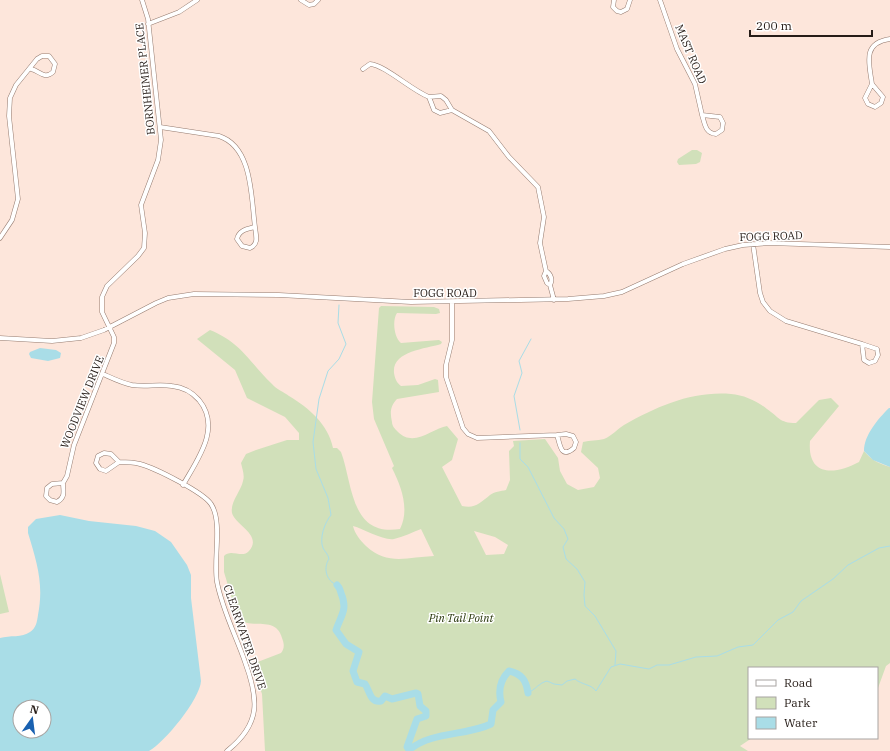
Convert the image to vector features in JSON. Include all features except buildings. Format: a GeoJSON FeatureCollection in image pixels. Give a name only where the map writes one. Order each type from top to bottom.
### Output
{"type":"FeatureCollection","features":[{"type":"Feature","properties":{"kind":"street","name":"BORNHEIMER PLACE"},"geometry":{"type":"LineString","coordinates":[[109,328],[102,312],[102,295],[107,286],[138,256],[144,248],[145,233],[142,205],[158,160],[161,140],[148,24],[142,0]]}},
{"type":"Feature","properties":{"kind":"street"},"geometry":{"type":"LineString","coordinates":[[148,24],[179,12],[197,0]]}},
{"type":"Feature","properties":{"kind":"street"},"geometry":{"type":"LineString","coordinates":[[301,0],[309,5],[314,4],[318,0]]}},
{"type":"Feature","properties":{"kind":"street"},"geometry":{"type":"LineString","coordinates":[[614,0],[614,8],[621,12],[627,9],[630,0]]}},
{"type":"Feature","properties":{"kind":"street","name":"MAST ROAD"},"geometry":{"type":"LineString","coordinates":[[660,0],[677,49],[695,84],[702,115],[706,129],[716,134],[722,130],[723,123],[720,118],[702,115]]}},
{"type":"Feature","properties":{"kind":"street"},"geometry":{"type":"LineString","coordinates":[[872,84],[865,98],[868,104],[875,107],[881,103],[883,97],[872,84],[869,62],[871,50],[879,41],[890,39]]}},
{"type":"Feature","properties":{"kind":"street"},"geometry":{"type":"LineString","coordinates":[[0,238],[12,220],[18,199],[18,186],[9,116],[10,98],[16,85],[39,58],[43,56],[52,58],[56,65],[54,72],[48,76],[41,75],[31,69]]}},
{"type":"Feature","properties":{"kind":"street"},"geometry":{"type":"LineString","coordinates":[[363,69],[370,64],[378,66],[411,89],[429,97],[439,96],[445,98],[452,110],[489,131],[509,158],[538,187],[544,212],[540,243],[546,271],[544,276],[545,280],[550,285],[554,300]]}},
{"type":"Feature","properties":{"kind":"street"},"geometry":{"type":"LineString","coordinates":[[429,97],[432,107],[437,112],[452,110]]}},
{"type":"Feature","properties":{"kind":"street"},"geometry":{"type":"LineString","coordinates":[[160,127],[219,136],[227,139],[236,146],[246,165],[257,239],[255,244],[250,248],[242,246],[238,239],[240,233],[246,229],[255,227]]}},
{"type":"Feature","properties":{"kind":"street"},"geometry":{"type":"LineString","coordinates":[[753,244],[760,293],[763,302],[770,311],[786,320],[862,344],[876,349],[878,355],[876,361],[869,363],[864,360],[862,344]]}},
{"type":"Feature","properties":{"kind":"street","name":"FOGG ROAD"},"geometry":{"type":"LineString","coordinates":[[0,338],[69,340],[90,336],[109,328],[156,303],[173,297],[194,294],[226,293],[392,302],[554,300],[617,294],[690,262],[730,248],[753,244],[890,247]]}},
{"type":"Feature","properties":{"kind":"street"},"geometry":{"type":"LineString","coordinates":[[452,302],[452,340],[445,374],[459,417],[466,432],[477,438],[568,434],[573,436],[576,442],[574,448],[567,452],[561,450],[558,445],[557,435]]}},
{"type":"Feature","properties":{"kind":"street","name":"WOODVIEW DRIVE"},"geometry":{"type":"LineString","coordinates":[[63,483],[52,484],[47,488],[46,494],[50,500],[57,502],[62,498],[64,492],[63,483],[67,476],[74,444],[115,341],[109,328]]}},
{"type":"Feature","properties":{"kind":"street"},"geometry":{"type":"LineString","coordinates":[[103,374],[133,385],[169,386],[180,388],[191,393],[201,404],[208,420],[208,435],[203,449],[183,485]]}},
{"type":"Feature","properties":{"kind":"street","name":"CLEARWATER DRIVE"},"geometry":{"type":"LineString","coordinates":[[119,462],[110,470],[104,471],[98,468],[96,461],[99,455],[106,452],[119,462],[141,464],[183,485],[208,500],[214,510],[216,523],[217,582],[255,692],[255,711],[250,725],[241,738],[226,751]]}},
{"type":"Feature","properties":{"kind":"green space"},"geometry":{"type":"Polygon","coordinates":[[[692,150],[697,150],[702,153],[700,162],[696,164],[679,165],[677,162],[678,159],[692,150]]]}},
{"type":"Feature","properties":{"kind":"green space","name":"Pin Tail Point"},"geometry":{"type":"Polygon","coordinates":[[[381,306],[434,307],[439,309],[440,313],[436,314],[397,313],[395,316],[395,333],[401,343],[439,340],[442,342],[441,344],[411,352],[398,360],[394,373],[398,384],[401,386],[418,385],[435,379],[438,380],[439,392],[397,399],[391,410],[392,423],[398,432],[410,438],[417,438],[447,426],[458,439],[452,460],[442,467],[462,506],[470,507],[480,503],[492,494],[506,490],[510,480],[509,451],[514,446],[513,441],[545,439],[558,458],[560,471],[567,484],[578,490],[594,487],[600,478],[598,468],[581,452],[583,442],[604,439],[637,418],[676,401],[703,395],[731,394],[745,397],[759,403],[783,421],[796,423],[819,400],[831,398],[839,406],[810,441],[810,453],[813,461],[818,467],[824,470],[832,471],[850,466],[859,462],[864,451],[875,461],[890,467],[890,663],[886,666],[878,688],[878,667],[748,667],[748,739],[750,739],[740,746],[748,751],[265,751],[262,694],[253,667],[255,663],[281,653],[284,647],[283,642],[279,631],[274,627],[263,624],[243,622],[238,619],[224,572],[224,556],[230,553],[246,553],[252,545],[253,540],[251,535],[238,522],[232,513],[234,501],[244,479],[241,463],[246,454],[287,440],[299,440],[299,433],[285,417],[247,398],[235,370],[197,339],[210,330],[221,335],[238,347],[274,386],[310,411],[327,431],[333,448],[337,448],[341,452],[356,506],[363,517],[371,525],[384,529],[400,529],[404,514],[403,498],[392,468],[394,466],[374,419],[372,402],[379,308],[381,306]],[[353,526],[356,534],[364,544],[382,556],[407,559],[434,556],[421,529],[394,539],[380,537],[353,526]],[[474,531],[486,555],[504,554],[508,545],[495,537],[474,531]]]}},
{"type":"Feature","properties":{"kind":"green space"},"geometry":{"type":"Polygon","coordinates":[[[0,574],[9,612],[0,614],[0,574]]]}},
{"type":"Feature","properties":{"kind":"water"},"geometry":{"type":"Polygon","coordinates":[[[40,348],[56,350],[61,353],[60,358],[48,361],[31,358],[29,354],[30,352],[40,348]]]}},
{"type":"Feature","properties":{"kind":"water"},"geometry":{"type":"Polygon","coordinates":[[[889,408],[890,467],[873,460],[864,451],[866,439],[869,433],[876,422],[889,408]]]}},
{"type":"Feature","properties":{"kind":"water"},"geometry":{"type":"Polygon","coordinates":[[[60,515],[89,521],[136,526],[155,531],[171,542],[187,565],[191,575],[191,598],[201,681],[195,698],[181,719],[164,739],[149,751],[0,751],[0,638],[20,636],[27,634],[34,629],[37,622],[40,604],[39,574],[28,533],[28,527],[36,519],[60,515]]]}},
{"type":"Feature","properties":{"kind":"waterway"},"geometry":{"type":"LineString","coordinates":[[337,585],[330,581],[326,570],[329,559],[323,548],[322,535],[331,515],[328,498],[316,469],[313,442],[319,399],[328,371],[339,359],[346,344],[338,323],[339,305]]}},
{"type":"Feature","properties":{"kind":"waterway"},"geometry":{"type":"LineString","coordinates":[[520,430],[514,396],[522,373],[519,361],[531,339]]}},
{"type":"Feature","properties":{"kind":"waterway"},"geometry":{"type":"LineString","coordinates":[[520,443],[520,459],[528,467],[554,518],[564,529],[568,539],[563,547],[566,559],[577,569],[585,582],[585,606],[595,616],[616,651],[615,665]]}},
{"type":"Feature","properties":{"kind":"waterway"},"geometry":{"type":"LineString","coordinates":[[528,693],[547,681],[562,685],[567,681],[575,679],[592,687],[596,691],[611,667],[620,664],[649,669],[657,665],[669,665],[696,657],[717,656],[738,647],[753,645],[778,620],[793,612],[801,601],[833,579],[848,565],[879,548],[890,546]]}},
{"type":"Feature","properties":{"kind":"waterway"},"geometry":{"type":"LineString","coordinates":[[337,585],[340,589],[344,608],[336,630],[346,644],[359,652],[353,671],[357,682],[365,684],[372,698],[377,701],[381,701],[385,696],[392,699],[416,693],[418,694],[420,706],[426,711],[426,716],[417,719],[407,747],[410,751]]}},
{"type":"Feature","properties":{"kind":"waterway"},"geometry":{"type":"LineString","coordinates":[[409,750],[428,740],[481,728],[491,724],[493,710],[501,702],[500,689],[502,682],[509,671],[523,678],[528,693]]}}]}
